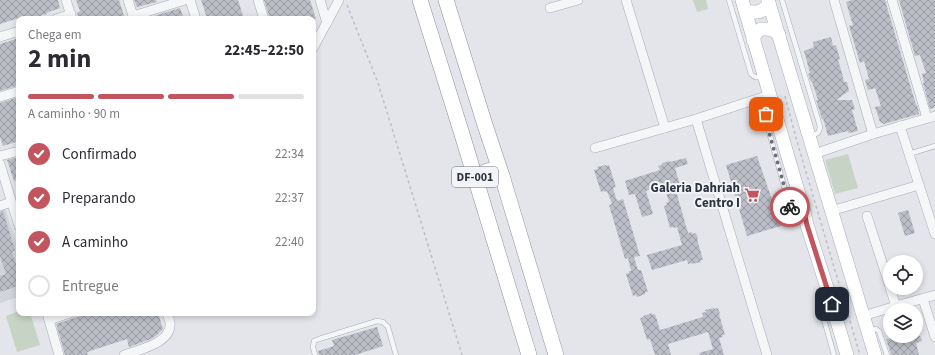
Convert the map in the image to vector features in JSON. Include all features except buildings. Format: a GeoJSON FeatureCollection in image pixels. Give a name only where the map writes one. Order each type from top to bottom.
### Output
{"type":"FeatureCollection","features":[{"type":"Feature","properties":{"kind":"highway","name":"DF-001"},"geometry":{"type":"LineString","coordinates":[[420,0],[529,355]]}},
{"type":"Feature","properties":{"kind":"highway","name":"DF-001"},"geometry":{"type":"LineString","coordinates":[[446,0],[502,176],[556,355]]}},
{"type":"Feature","properties":{"kind":"highway"},"geometry":{"type":"LineString","coordinates":[[461,131],[469,134],[478,134],[485,125]]}},
{"type":"Feature","properties":{"kind":"highway"},"geometry":{"type":"LineString","coordinates":[[476,183],[480,176],[488,170],[497,172],[502,176]]}},
{"type":"Feature","properties":{"kind":"main road"},"geometry":{"type":"LineString","coordinates":[[744,5],[752,13],[766,8],[768,1]]}},
{"type":"Feature","properties":{"kind":"main road"},"geometry":{"type":"LineString","coordinates":[[768,1],[814,154],[825,213],[863,316],[875,355]]}},
{"type":"Feature","properties":{"kind":"main road"},"geometry":{"type":"LineString","coordinates":[[744,5],[807,225],[847,355]]}},
{"type":"Feature","properties":{"kind":"main road"},"geometry":{"type":"LineString","coordinates":[[753,40],[756,33],[766,28],[773,30],[778,36]]}},
{"type":"Feature","properties":{"kind":"street"},"geometry":{"type":"LineString","coordinates":[[66,0],[72,16]]}},
{"type":"Feature","properties":{"kind":"street"},"geometry":{"type":"LineString","coordinates":[[128,0],[134,16]]}},
{"type":"Feature","properties":{"kind":"street"},"geometry":{"type":"LineString","coordinates":[[137,16],[185,0]]}},
{"type":"Feature","properties":{"kind":"street"},"geometry":{"type":"LineString","coordinates":[[190,0],[195,16]]}},
{"type":"Feature","properties":{"kind":"street"},"geometry":{"type":"LineString","coordinates":[[258,0],[263,16]]}},
{"type":"Feature","properties":{"kind":"street"},"geometry":{"type":"LineString","coordinates":[[320,0],[327,24]]}},
{"type":"Feature","properties":{"kind":"street"},"geometry":{"type":"LineString","coordinates":[[316,43],[339,0]]}},
{"type":"Feature","properties":{"kind":"street"},"geometry":{"type":"LineString","coordinates":[[550,8],[578,0]]}},
{"type":"Feature","properties":{"kind":"street"},"geometry":{"type":"LineString","coordinates":[[626,0],[665,128]]}},
{"type":"Feature","properties":{"kind":"street"},"geometry":{"type":"LineString","coordinates":[[834,0],[873,134]]}},
{"type":"Feature","properties":{"kind":"street"},"geometry":{"type":"LineString","coordinates":[[814,154],[873,134],[931,117],[892,0]]}},
{"type":"Feature","properties":{"kind":"street"},"geometry":{"type":"LineString","coordinates":[[0,37],[16,32]]}},
{"type":"Feature","properties":{"kind":"street"},"geometry":{"type":"LineString","coordinates":[[0,97],[16,92]]}},
{"type":"Feature","properties":{"kind":"street"},"geometry":{"type":"LineString","coordinates":[[595,148],[696,119],[770,95]]}},
{"type":"Feature","properties":{"kind":"street"},"geometry":{"type":"LineString","coordinates":[[696,119],[767,355]]}},
{"type":"Feature","properties":{"kind":"street"},"geometry":{"type":"LineString","coordinates":[[900,126],[935,234]]}},
{"type":"Feature","properties":{"kind":"street"},"geometry":{"type":"LineString","coordinates":[[0,156],[16,152]]}},
{"type":"Feature","properties":{"kind":"street"},"geometry":{"type":"LineString","coordinates":[[0,164],[16,217]]}},
{"type":"Feature","properties":{"kind":"street"},"geometry":{"type":"LineString","coordinates":[[825,213],[919,185]]}},
{"type":"Feature","properties":{"kind":"street"},"geometry":{"type":"LineString","coordinates":[[0,206],[11,202]]}},
{"type":"Feature","properties":{"kind":"street"},"geometry":{"type":"LineString","coordinates":[[867,216],[883,266]]}},
{"type":"Feature","properties":{"kind":"street"},"geometry":{"type":"LineString","coordinates":[[908,303],[935,295]]}},
{"type":"Feature","properties":{"kind":"street"},"geometry":{"type":"LineString","coordinates":[[923,299],[935,337]]}},
{"type":"Feature","properties":{"kind":"street"},"geometry":{"type":"LineString","coordinates":[[863,316],[883,310]]}},
{"type":"Feature","properties":{"kind":"street"},"geometry":{"type":"LineString","coordinates":[[124,355],[161,341],[166,336],[170,328],[168,316]]}},
{"type":"Feature","properties":{"kind":"street"},"geometry":{"type":"LineString","coordinates":[[48,317],[59,355]]}},
{"type":"Feature","properties":{"kind":"lane"},"geometry":{"type":"LineString","coordinates":[[729,0],[751,74],[758,78],[764,76]]}},
{"type":"Feature","properties":{"kind":"lane"},"geometry":{"type":"LineString","coordinates":[[782,0],[820,128],[818,133],[809,136]]}},
{"type":"Feature","properties":{"kind":"lane"},"geometry":{"type":"LineString","coordinates":[[909,154],[935,146]]}},
{"type":"Feature","properties":{"kind":"lane"},"geometry":{"type":"LineString","coordinates":[[828,291],[822,292],[818,298],[834,355]]}},
{"type":"Feature","properties":{"kind":"lane"},"geometry":{"type":"LineString","coordinates":[[315,355],[313,347],[314,341],[377,321],[383,322],[388,327],[394,355]]}},
{"type":"Feature","properties":{"kind":"lane"},"geometry":{"type":"LineString","coordinates":[[868,332],[876,330],[879,331],[887,355]]}},
{"type":"Feature","properties":{"kind":"path"},"geometry":{"type":"LineString","coordinates":[[345,0],[378,83],[462,355]]}},
{"type":"Feature","properties":{"kind":"path"},"geometry":{"type":"LineString","coordinates":[[784,94],[796,138],[825,213],[860,355]]}},
{"type":"Feature","properties":{"kind":"path"},"geometry":{"type":"LineString","coordinates":[[807,225],[825,213]]}},
{"type":"Feature","properties":{"kind":"shaded area"},"geometry":{"type":"Polygon","coordinates":[[[5,208],[16,242],[16,298],[0,303],[0,210],[5,208]]]}},
{"type":"Feature","properties":{"kind":"green space"},"geometry":{"type":"Polygon","coordinates":[[[693,0],[706,0],[708,9],[697,12],[693,0]]]}},
{"type":"Feature","properties":{"kind":"green space"},"geometry":{"type":"Polygon","coordinates":[[[848,154],[858,188],[835,194],[825,160],[848,154]]]}},
{"type":"Feature","properties":{"kind":"green space"},"geometry":{"type":"Polygon","coordinates":[[[16,312],[16,316],[31,316],[40,345],[17,352],[6,316],[16,312]]]}},
{"type":"Feature","properties":{"kind":"way so far"},"geometry":{"type":"LineString","coordinates":[[766,114],[765,118],[790,207]]}},
{"type":"Feature","properties":{"kind":"place","name":"Galeria Dahriah Centro I"},"geometry":{"type":"Point","coordinates":[752,195]}},
{"type":"Feature","properties":{"kind":"route"},"geometry":{"type":"LineString","coordinates":[[790,207],[793,210],[803,208],[832,304]]}}]}
